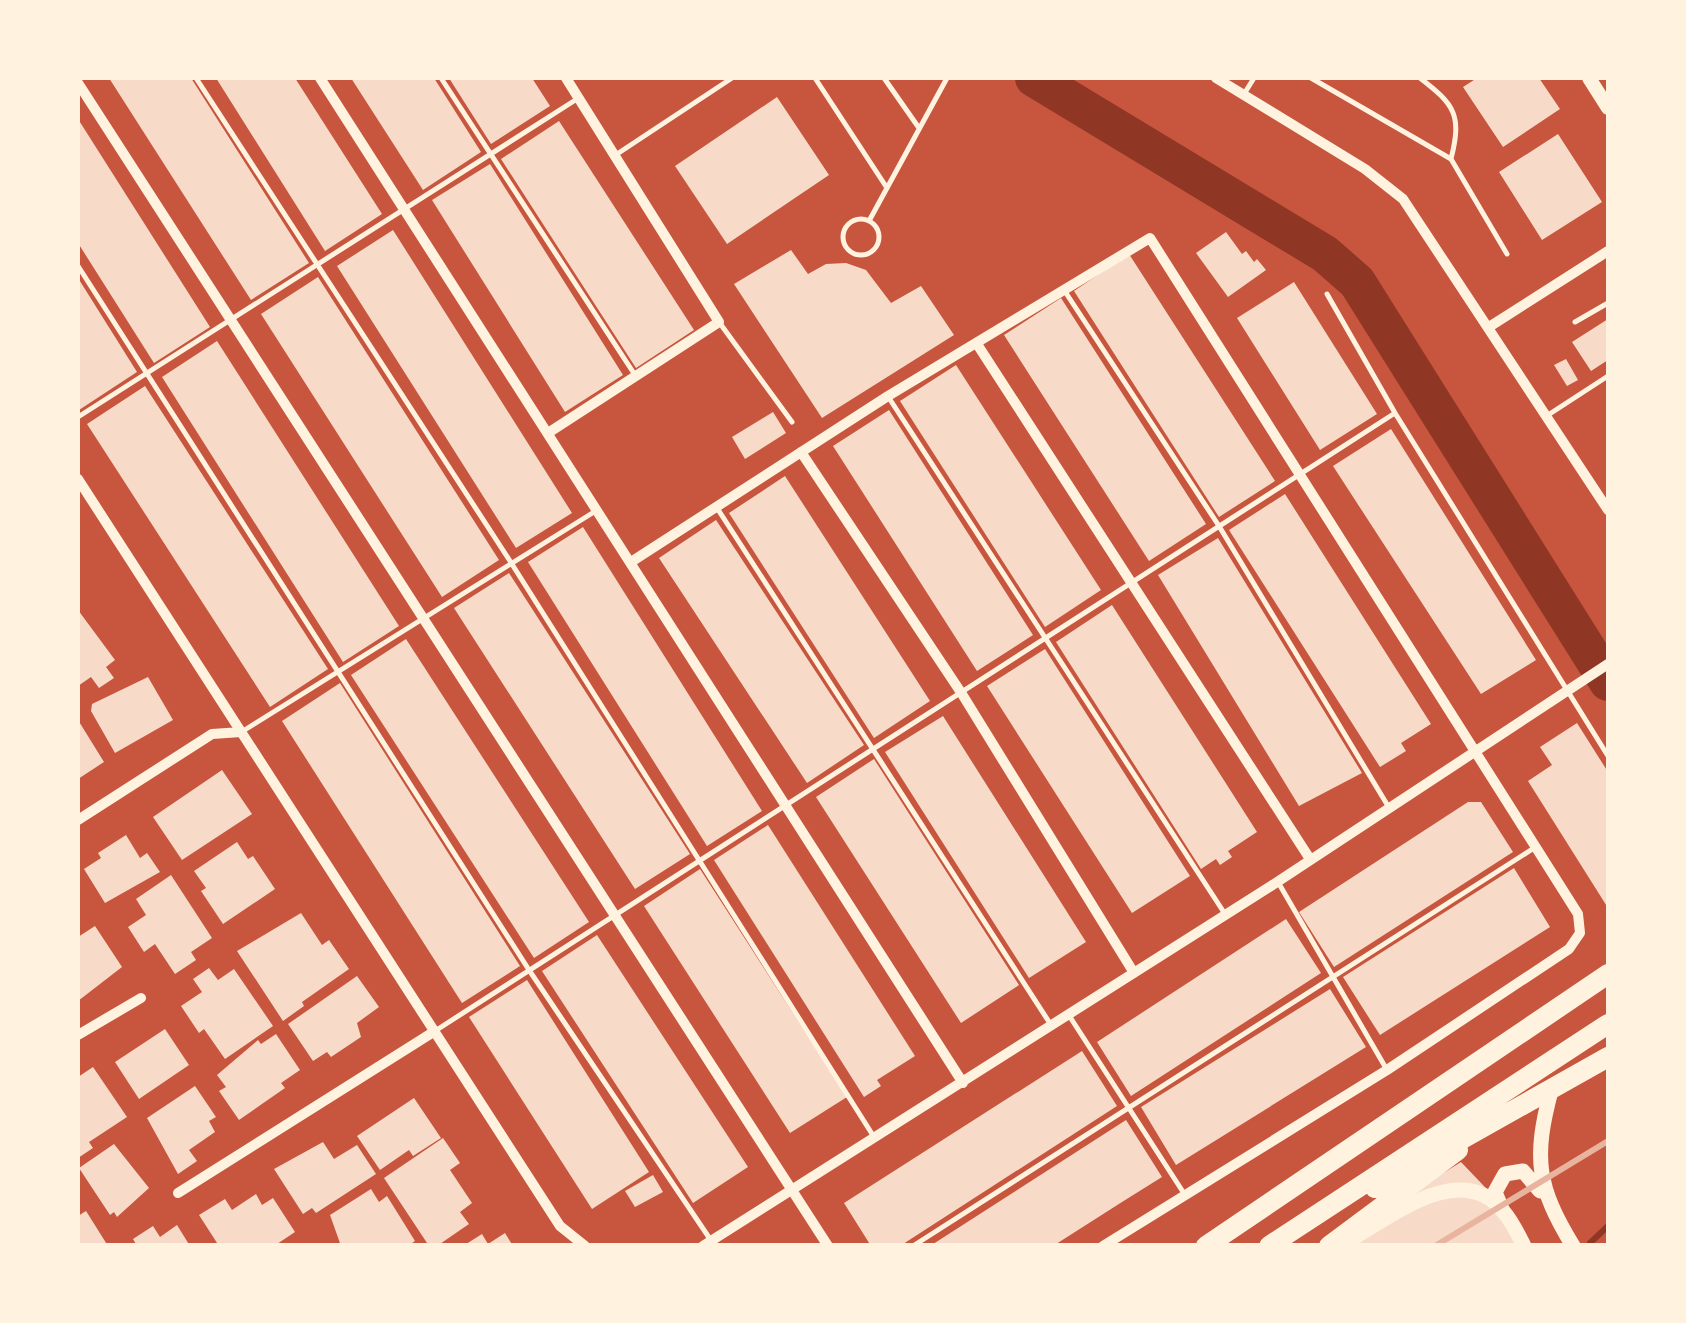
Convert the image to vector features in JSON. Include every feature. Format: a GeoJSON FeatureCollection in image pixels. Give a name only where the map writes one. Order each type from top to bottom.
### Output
{"type":"FeatureCollection","features":[{"type":"Feature","properties":{"kind":"highway"},"geometry":{"type":"LineString","coordinates":[[1206,1246],[1608,974]]}},
{"type":"Feature","properties":{"kind":"highway"},"geometry":{"type":"LineString","coordinates":[[1269,1246],[1608,1024]]}},
{"type":"Feature","properties":{"kind":"highway"},"geometry":{"type":"LineString","coordinates":[[1318,1212],[1355,1200],[1608,1057]]}},
{"type":"Feature","properties":{"kind":"highway"},"geometry":{"type":"LineString","coordinates":[[1329,1246],[1483,1130]]}},
{"type":"Feature","properties":{"kind":"main road"},"geometry":{"type":"LineString","coordinates":[[1546,1201],[1539,1167],[1541,1129],[1551,1092]]}},
{"type":"Feature","properties":{"kind":"main road"},"geometry":{"type":"LineString","coordinates":[[1524,1246],[1495,1192],[1498,1182],[1513,1170],[1532,1177],[1573,1246]]}},
{"type":"Feature","properties":{"kind":"main road"},"geometry":{"type":"LineString","coordinates":[[1340,1246],[1428,1195],[1456,1191],[1483,1195],[1502,1209]]}},
{"type":"Feature","properties":{"kind":"street"},"geometry":{"type":"LineString","coordinates":[[320,78],[600,509],[963,1083]]}},
{"type":"Feature","properties":{"kind":"street"},"geometry":{"type":"LineString","coordinates":[[548,432],[719,322],[566,78]]}},
{"type":"Feature","properties":{"kind":"street"},"geometry":{"type":"LineString","coordinates":[[1216,78],[1364,169],[1403,200],[1608,510]]}},
{"type":"Feature","properties":{"kind":"street"},"geometry":{"type":"LineString","coordinates":[[1589,78],[1608,108]]}},
{"type":"Feature","properties":{"kind":"street"},"geometry":{"type":"LineString","coordinates":[[78,82],[235,320],[828,1246]]}},
{"type":"Feature","properties":{"kind":"street"},"geometry":{"type":"LineString","coordinates":[[631,562],[888,396],[1150,238],[1478,752],[1578,914],[1580,933],[1569,949],[1387,1070],[1103,1246]]}},
{"type":"Feature","properties":{"kind":"street"},"geometry":{"type":"LineString","coordinates":[[1489,327],[1608,252]]}},
{"type":"Feature","properties":{"kind":"street"},"geometry":{"type":"LineString","coordinates":[[977,344],[1310,859]]}},
{"type":"Feature","properties":{"kind":"street"},"geometry":{"type":"LineString","coordinates":[[802,452],[962,694],[1134,973]]}},
{"type":"Feature","properties":{"kind":"street"},"geometry":{"type":"LineString","coordinates":[[78,479],[560,1226],[584,1246]]}},
{"type":"Feature","properties":{"kind":"street"},"geometry":{"type":"LineString","coordinates":[[708,1244],[1278,882],[1608,664]]}},
{"type":"Feature","properties":{"kind":"street"},"geometry":{"type":"LineString","coordinates":[[78,820],[212,734],[240,732]]}},
{"type":"Feature","properties":{"kind":"street"},"geometry":{"type":"LineString","coordinates":[[78,1035],[141,998]]}},
{"type":"Feature","properties":{"kind":"street"},"geometry":{"type":"LineString","coordinates":[[178,1192],[436,1031]]}},
{"type":"Feature","properties":{"kind":"lane"},"geometry":{"type":"LineString","coordinates":[[196,78],[510,560],[875,1140]]}},
{"type":"Feature","properties":{"kind":"lane"},"geometry":{"type":"LineString","coordinates":[[441,78],[635,375]]}},
{"type":"Feature","properties":{"kind":"lane"},"geometry":{"type":"LineString","coordinates":[[614,156],[732,78]]}},
{"type":"Feature","properties":{"kind":"lane"},"geometry":{"type":"LineString","coordinates":[[816,78],[887,188]]}},
{"type":"Feature","properties":{"kind":"lane"},"geometry":{"type":"LineString","coordinates":[[884,78],[919,128]]}},
{"type":"Feature","properties":{"kind":"lane"},"geometry":{"type":"LineString","coordinates":[[869,221],[947,78]]}},
{"type":"Feature","properties":{"kind":"lane"},"geometry":{"type":"LineString","coordinates":[[1244,94],[1254,78]]}},
{"type":"Feature","properties":{"kind":"lane"},"geometry":{"type":"LineString","coordinates":[[1311,78],[1321,80],[1451,159],[1507,254]]}},
{"type":"Feature","properties":{"kind":"lane"},"geometry":{"type":"LineString","coordinates":[[1420,78],[1447,99],[1459,127],[1451,159]]}},
{"type":"Feature","properties":{"kind":"lane"},"geometry":{"type":"LineString","coordinates":[[78,418],[144,371],[235,320],[579,98]]}},
{"type":"Feature","properties":{"kind":"lane"},"geometry":{"type":"LineString","coordinates":[[857,219],[869,221],[877,229],[877,246],[863,256],[852,254],[844,244],[846,226],[857,219]]}},
{"type":"Feature","properties":{"kind":"lane"},"geometry":{"type":"LineString","coordinates":[[78,266],[708,1244]]}},
{"type":"Feature","properties":{"kind":"lane"},"geometry":{"type":"LineString","coordinates":[[1064,290],[1219,526],[1390,808]]}},
{"type":"Feature","properties":{"kind":"lane"},"geometry":{"type":"LineString","coordinates":[[1327,294],[1395,413],[1608,756]]}},
{"type":"Feature","properties":{"kind":"lane"},"geometry":{"type":"LineString","coordinates":[[1575,322],[1608,302]]}},
{"type":"Feature","properties":{"kind":"lane"},"geometry":{"type":"LineString","coordinates":[[719,322],[792,422]]}},
{"type":"Feature","properties":{"kind":"lane"},"geometry":{"type":"LineString","coordinates":[[1547,416],[1608,376]]}},
{"type":"Feature","properties":{"kind":"lane"},"geometry":{"type":"LineString","coordinates":[[888,396],[1226,914]]}},
{"type":"Feature","properties":{"kind":"lane"},"geometry":{"type":"LineString","coordinates":[[436,1031],[1395,413]]}},
{"type":"Feature","properties":{"kind":"lane"},"geometry":{"type":"LineString","coordinates":[[718,508],[1051,1025]]}},
{"type":"Feature","properties":{"kind":"lane"},"geometry":{"type":"LineString","coordinates":[[240,732],[338,675],[510,560],[600,509]]}},
{"type":"Feature","properties":{"kind":"lane"},"geometry":{"type":"LineString","coordinates":[[913,1246],[1536,846]]}},
{"type":"Feature","properties":{"kind":"lane"},"geometry":{"type":"LineString","coordinates":[[1278,882],[1387,1070]]}},
{"type":"Feature","properties":{"kind":"lane"},"geometry":{"type":"LineString","coordinates":[[1069,1015],[1185,1195]]}},
{"type":"Feature","properties":{"kind":"building"},"geometry":{"type":"Polygon","coordinates":[[[109,78],[191,78],[309,263],[251,300],[109,78]]]}},
{"type":"Feature","properties":{"kind":"building"},"geometry":{"type":"Polygon","coordinates":[[[216,78],[295,78],[382,214],[325,251],[216,78]]]}},
{"type":"Feature","properties":{"kind":"building"},"geometry":{"type":"Polygon","coordinates":[[[351,78],[434,78],[481,152],[423,190],[351,78]]]}},
{"type":"Feature","properties":{"kind":"building"},"geometry":{"type":"Polygon","coordinates":[[[449,78],[532,78],[550,106],[491,144],[449,78]]]}},
{"type":"Feature","properties":{"kind":"building"},"geometry":{"type":"Polygon","coordinates":[[[1477,78],[1539,78],[1560,109],[1503,147],[1463,87],[1477,78]]]}},
{"type":"Feature","properties":{"kind":"building"},"geometry":{"type":"Polygon","coordinates":[[[777,97],[829,175],[727,244],[675,166],[777,97]]]}},
{"type":"Feature","properties":{"kind":"building"},"geometry":{"type":"Polygon","coordinates":[[[78,119],[210,327],[154,363],[78,243],[78,119]]]}},
{"type":"Feature","properties":{"kind":"building"},"geometry":{"type":"Polygon","coordinates":[[[559,121],[694,330],[636,368],[501,159],[559,121]]]}},
{"type":"Feature","properties":{"kind":"building"},"geometry":{"type":"Polygon","coordinates":[[[1558,134],[1602,202],[1542,240],[1499,172],[1558,134]]]}},
{"type":"Feature","properties":{"kind":"building"},"geometry":{"type":"Polygon","coordinates":[[[490,164],[623,375],[565,412],[432,200],[490,164]]]}},
{"type":"Feature","properties":{"kind":"building"},"geometry":{"type":"Polygon","coordinates":[[[393,230],[572,513],[516,548],[337,266],[393,230]]]}},
{"type":"Feature","properties":{"kind":"building"},"geometry":{"type":"Polygon","coordinates":[[[1226,232],[1242,254],[1246,251],[1266,270],[1228,297],[1196,253],[1226,232]]]}},
{"type":"Feature","properties":{"kind":"building"},"geometry":{"type":"Polygon","coordinates":[[[791,250],[808,274],[826,264],[846,263],[866,270],[891,303],[921,286],[954,335],[822,418],[734,284],[791,250]]]}},
{"type":"Feature","properties":{"kind":"building"},"geometry":{"type":"Polygon","coordinates":[[[1129,254],[1275,481],[1219,517],[1074,291],[1129,254]]]}},
{"type":"Feature","properties":{"kind":"building"},"geometry":{"type":"Polygon","coordinates":[[[318,277],[499,560],[442,597],[261,314],[318,277]]]}},
{"type":"Feature","properties":{"kind":"building"},"geometry":{"type":"Polygon","coordinates":[[[78,278],[137,372],[79,410],[78,407],[78,278]]]}},
{"type":"Feature","properties":{"kind":"building"},"geometry":{"type":"Polygon","coordinates":[[[1294,282],[1377,414],[1320,450],[1237,318],[1294,282]]]}},
{"type":"Feature","properties":{"kind":"building"},"geometry":{"type":"Polygon","coordinates":[[[1061,298],[1206,524],[1149,561],[1004,335],[1061,298]]]}},
{"type":"Feature","properties":{"kind":"building"},"geometry":{"type":"Polygon","coordinates":[[[1608,319],[1608,360],[1591,371],[1572,342],[1608,319]]]}},
{"type":"Feature","properties":{"kind":"building"},"geometry":{"type":"Polygon","coordinates":[[[217,341],[399,626],[343,662],[162,377],[217,341]]]}},
{"type":"Feature","properties":{"kind":"building"},"geometry":{"type":"Polygon","coordinates":[[[1566,359],[1578,380],[1567,386],[1554,365],[1566,359]]]}},
{"type":"Feature","properties":{"kind":"building"},"geometry":{"type":"Polygon","coordinates":[[[956,365],[1101,590],[1045,627],[900,401],[956,365]]]}},
{"type":"Feature","properties":{"kind":"building"},"geometry":{"type":"Polygon","coordinates":[[[145,386],[328,669],[270,707],[87,424],[145,386]]]}},
{"type":"Feature","properties":{"kind":"building"},"geometry":{"type":"Polygon","coordinates":[[[889,410],[1033,635],[977,671],[833,446],[889,410]]]}},
{"type":"Feature","properties":{"kind":"building"},"geometry":{"type":"Polygon","coordinates":[[[773,412],[786,433],[745,459],[732,437],[773,412]]]}},
{"type":"Feature","properties":{"kind":"building"},"geometry":{"type":"Polygon","coordinates":[[[1391,429],[1536,660],[1481,694],[1333,466],[1391,429]]]}},
{"type":"Feature","properties":{"kind":"building"},"geometry":{"type":"Polygon","coordinates":[[[785,476],[930,701],[874,738],[729,513],[785,476]]]}},
{"type":"Feature","properties":{"kind":"building"},"geometry":{"type":"Polygon","coordinates":[[[1285,494],[1431,724],[1401,743],[1406,751],[1380,767],[1229,530],[1285,494]]]}},
{"type":"Feature","properties":{"kind":"building"},"geometry":{"type":"Polygon","coordinates":[[[716,520],[864,745],[807,783],[659,558],[716,520]]]}},
{"type":"Feature","properties":{"kind":"building"},"geometry":{"type":"Polygon","coordinates":[[[583,527],[762,811],[707,846],[528,562],[583,527]]]}},
{"type":"Feature","properties":{"kind":"building"},"geometry":{"type":"Polygon","coordinates":[[[1218,538],[1362,773],[1299,806],[1158,575],[1218,538]]]}},
{"type":"Feature","properties":{"kind":"building"},"geometry":{"type":"Polygon","coordinates":[[[509,573],[690,854],[635,889],[454,608],[509,573]]]}},
{"type":"Feature","properties":{"kind":"building"},"geometry":{"type":"Polygon","coordinates":[[[1112,605],[1257,832],[1228,851],[1232,857],[1220,865],[1216,859],[1201,869],[1056,642],[1112,605]]]}},
{"type":"Feature","properties":{"kind":"building"},"geometry":{"type":"Polygon","coordinates":[[[78,610],[115,660],[106,667],[114,678],[99,688],[91,677],[78,686],[78,610]]]}},
{"type":"Feature","properties":{"kind":"building"},"geometry":{"type":"Polygon","coordinates":[[[406,639],[589,922],[534,958],[351,675],[406,639]]]}},
{"type":"Feature","properties":{"kind":"building"},"geometry":{"type":"Polygon","coordinates":[[[1045,649],[1190,876],[1132,913],[987,686],[1045,649]]]}},
{"type":"Feature","properties":{"kind":"building"},"geometry":{"type":"Polygon","coordinates":[[[148,677],[173,720],[115,753],[91,711],[92,704],[148,677]]]}},
{"type":"Feature","properties":{"kind":"building"},"geometry":{"type":"Polygon","coordinates":[[[340,683],[520,966],[462,1003],[282,721],[340,683]]]}},
{"type":"Feature","properties":{"kind":"building"},"geometry":{"type":"Polygon","coordinates":[[[943,716],[1086,942],[1029,978],[885,752],[943,716]]]}},
{"type":"Feature","properties":{"kind":"building"},"geometry":{"type":"Polygon","coordinates":[[[78,720],[104,762],[78,779],[78,720]]]}},
{"type":"Feature","properties":{"kind":"building"},"geometry":{"type":"Polygon","coordinates":[[[1577,723],[1608,772],[1608,908],[1528,781],[1552,765],[1540,747],[1577,723]]]}},
{"type":"Feature","properties":{"kind":"building"},"geometry":{"type":"Polygon","coordinates":[[[874,759],[1019,985],[961,1023],[816,797],[874,759]]]}},
{"type":"Feature","properties":{"kind":"building"},"geometry":{"type":"Polygon","coordinates":[[[222,770],[252,814],[182,860],[153,817],[222,770]]]}},
{"type":"Feature","properties":{"kind":"building"},"geometry":{"type":"Polygon","coordinates":[[[1468,802],[1481,802],[1513,852],[1334,967],[1299,912],[1468,802]]]}},
{"type":"Feature","properties":{"kind":"building"},"geometry":{"type":"Polygon","coordinates":[[[768,825],[915,1056],[877,1080],[881,1086],[864,1097],[714,860],[768,825]]]}},
{"type":"Feature","properties":{"kind":"building"},"geometry":{"type":"Polygon","coordinates":[[[126,835],[140,858],[147,853],[160,872],[105,903],[84,869],[101,858],[98,853],[126,835]]]}},
{"type":"Feature","properties":{"kind":"building"},"geometry":{"type":"Polygon","coordinates":[[[237,842],[248,859],[253,856],[275,889],[223,924],[201,891],[206,888],[194,871],[237,842]]]}},
{"type":"Feature","properties":{"kind":"building"},"geometry":{"type":"Polygon","coordinates":[[[1514,868],[1550,927],[1380,1035],[1343,977],[1514,868]]]}},
{"type":"Feature","properties":{"kind":"building"},"geometry":{"type":"Polygon","coordinates":[[[700,869],[847,1097],[790,1133],[644,906],[700,869]]]}},
{"type":"Feature","properties":{"kind":"building"},"geometry":{"type":"Polygon","coordinates":[[[171,875],[212,938],[191,952],[196,960],[175,974],[155,944],[144,952],[128,927],[146,915],[136,899],[171,875]]]}},
{"type":"Feature","properties":{"kind":"building"},"geometry":{"type":"Polygon","coordinates":[[[301,913],[322,945],[329,940],[349,969],[302,1002],[304,1006],[283,1021],[237,951],[301,913]]]}},
{"type":"Feature","properties":{"kind":"building"},"geometry":{"type":"Polygon","coordinates":[[[1286,919],[1321,973],[1131,1096],[1097,1042],[1286,919]]]}},
{"type":"Feature","properties":{"kind":"building"},"geometry":{"type":"Polygon","coordinates":[[[95,926],[122,967],[78,1001],[78,937],[95,926]]]}},
{"type":"Feature","properties":{"kind":"building"},"geometry":{"type":"Polygon","coordinates":[[[597,935],[748,1167],[693,1203],[542,971],[597,935]]]}},
{"type":"Feature","properties":{"kind":"building"},"geometry":{"type":"Polygon","coordinates":[[[209,968],[218,980],[234,969],[273,1026],[225,1059],[204,1029],[199,1033],[181,1006],[202,992],[193,979],[209,968]]]}},
{"type":"Feature","properties":{"kind":"building"},"geometry":{"type":"Polygon","coordinates":[[[357,976],[379,1007],[357,1023],[361,1037],[331,1057],[327,1052],[313,1061],[288,1024],[357,976]]]}},
{"type":"Feature","properties":{"kind":"building"},"geometry":{"type":"Polygon","coordinates":[[[527,980],[649,1172],[592,1209],[469,1017],[527,980]]]}},
{"type":"Feature","properties":{"kind":"building"},"geometry":{"type":"Polygon","coordinates":[[[1330,989],[1366,1047],[1176,1165],[1141,1107],[1330,989]]]}},
{"type":"Feature","properties":{"kind":"building"},"geometry":{"type":"Polygon","coordinates":[[[165,1029],[189,1065],[139,1099],[115,1062],[165,1029]]]}},
{"type":"Feature","properties":{"kind":"building"},"geometry":{"type":"Polygon","coordinates":[[[276,1034],[300,1070],[281,1083],[285,1088],[239,1120],[219,1091],[226,1087],[217,1075],[258,1040],[261,1044],[276,1034]]]}},
{"type":"Feature","properties":{"kind":"building"},"geometry":{"type":"Polygon","coordinates":[[[1082,1051],[1117,1106],[900,1246],[871,1246],[844,1203],[1082,1051]]]}},
{"type":"Feature","properties":{"kind":"building"},"geometry":{"type":"Polygon","coordinates":[[[93,1067],[127,1117],[89,1142],[93,1148],[78,1158],[78,1077],[93,1067]]]}},
{"type":"Feature","properties":{"kind":"building"},"geometry":{"type":"Polygon","coordinates":[[[195,1086],[216,1117],[209,1121],[215,1132],[189,1150],[197,1161],[178,1174],[147,1118],[195,1086]]]}},
{"type":"Feature","properties":{"kind":"building"},"geometry":{"type":"Polygon","coordinates":[[[414,1098],[441,1138],[413,1156],[409,1150],[380,1170],[357,1136],[414,1098]]]}},
{"type":"Feature","properties":{"kind":"building"},"geometry":{"type":"Polygon","coordinates":[[[1126,1120],[1162,1177],[1053,1246],[930,1246],[1126,1120]]]}},
{"type":"Feature","properties":{"kind":"building"},"geometry":{"type":"Polygon","coordinates":[[[443,1138],[460,1163],[450,1170],[472,1203],[460,1212],[469,1224],[437,1246],[429,1246],[384,1178],[443,1138]]]}},
{"type":"Feature","properties":{"kind":"building"},"geometry":{"type":"Polygon","coordinates":[[[323,1142],[334,1159],[357,1145],[376,1174],[316,1213],[312,1208],[303,1214],[274,1169],[323,1142]]]}},
{"type":"Feature","properties":{"kind":"building"},"geometry":{"type":"Polygon","coordinates":[[[114,1144],[149,1188],[117,1217],[114,1212],[110,1215],[79,1168],[114,1144]]]}},
{"type":"Feature","properties":{"kind":"building"},"geometry":{"type":"Polygon","coordinates":[[[1461,1162],[1503,1206],[1518,1246],[1326,1246],[1461,1162]]]}},
{"type":"Feature","properties":{"kind":"building"},"geometry":{"type":"Polygon","coordinates":[[[653,1175],[663,1192],[635,1207],[625,1191],[653,1175]]]}},
{"type":"Feature","properties":{"kind":"building"},"geometry":{"type":"Polygon","coordinates":[[[371,1189],[379,1202],[387,1196],[415,1241],[408,1246],[341,1246],[330,1215],[371,1189]]]}},
{"type":"Feature","properties":{"kind":"building"},"geometry":{"type":"Polygon","coordinates":[[[256,1194],[262,1205],[273,1198],[295,1232],[274,1246],[219,1246],[199,1215],[225,1199],[232,1210],[256,1194]]]}},
{"type":"Feature","properties":{"kind":"building"},"geometry":{"type":"Polygon","coordinates":[[[86,1211],[108,1246],[78,1246],[78,1216],[86,1211]]]}},
{"type":"Feature","properties":{"kind":"building"},"geometry":{"type":"Polygon","coordinates":[[[177,1225],[190,1246],[137,1246],[133,1239],[153,1226],[160,1237],[177,1225]]]}},
{"type":"Feature","properties":{"kind":"building"},"geometry":{"type":"Polygon","coordinates":[[[505,1233],[513,1246],[463,1246],[482,1234],[488,1244],[505,1233]]]}},
{"type":"Feature","properties":{"kind":"waterway"},"geometry":{"type":"LineString","coordinates":[[1034,78],[1325,254],[1357,282],[1608,682]]}},
{"type":"Feature","properties":{"kind":"waterway"},"geometry":{"type":"LineString","coordinates":[[1590,1243],[1608,1226]]}},
{"type":"Feature","properties":{"kind":"railway"},"geometry":{"type":"LineString","coordinates":[[1435,1246],[1608,1141]]}}]}
